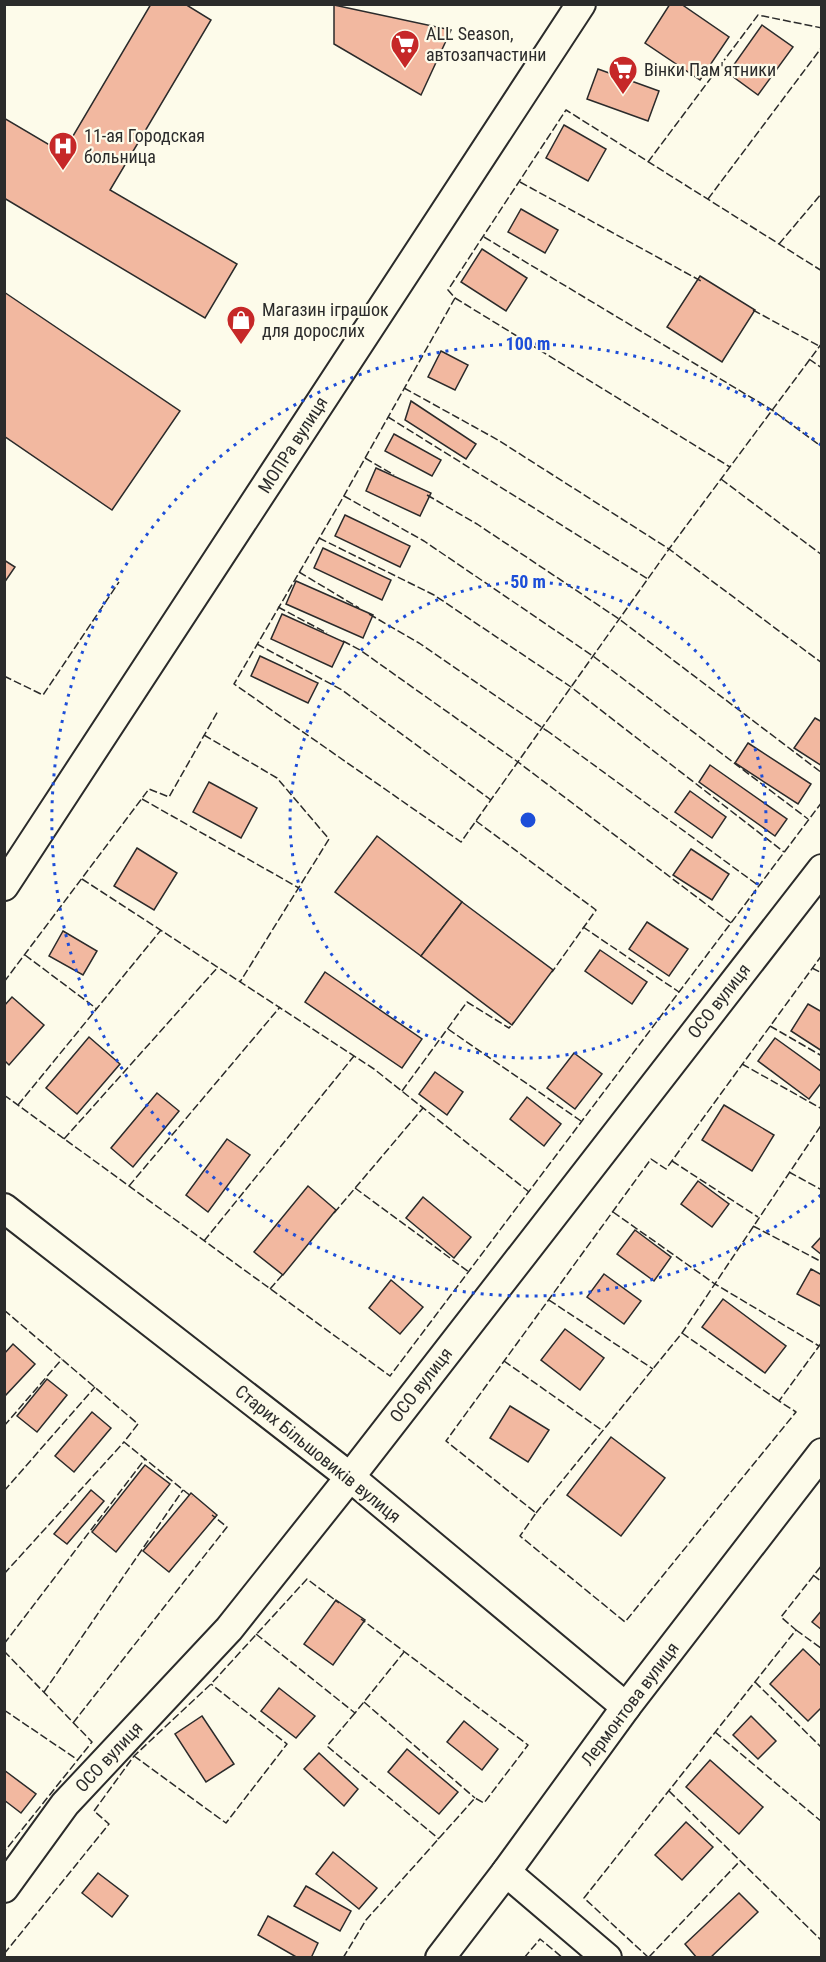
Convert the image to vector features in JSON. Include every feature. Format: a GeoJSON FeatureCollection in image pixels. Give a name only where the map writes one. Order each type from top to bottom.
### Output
{"type":"FeatureCollection","features":[{"type":"Feature","properties":{"kind":"street","name":"МОПРа вулиця"},"geometry":{"type":"LineString","coordinates":[[4,886],[581,4]]}},
{"type":"Feature","properties":{"kind":"street","name":"ОСО вулиця"},"geometry":{"type":"LineString","coordinates":[[4,1888],[65,1804],[229,1629],[350,1478],[822,869]]}},
{"type":"Feature","properties":{"kind":"street","name":"Старих Більшовиків вулиця"},"geometry":{"type":"LineString","coordinates":[[4,1208],[350,1478],[626,1707]]}},
{"type":"Feature","properties":{"kind":"street","name":"Лермонтова вулиця"},"geometry":{"type":"LineString","coordinates":[[440,1958],[506,1872],[626,1707],[822,1453]]}},
{"type":"Feature","properties":{"kind":"street"},"geometry":{"type":"LineString","coordinates":[[506,1872],[607,1958]]}},
{"type":"Feature","properties":{"kind":"building","name":"11-ая Городская больница"},"geometry":{"type":"Polygon","coordinates":[[[151,4],[185,4],[211,20],[110,190],[237,264],[205,318],[4,198],[4,118],[63,153],[151,4]]]}},
{"type":"Feature","properties":{"kind":"building"},"geometry":{"type":"Polygon","coordinates":[[[670,4],[681,4],[729,37],[700,80],[645,43],[670,4]]]}},
{"type":"Feature","properties":{"kind":"building","name":"ALL Season, автозапчастини"},"geometry":{"type":"Polygon","coordinates":[[[334,5],[451,30],[421,95],[334,44],[334,5]]]}},
{"type":"Feature","properties":{"kind":"building"},"geometry":{"type":"Polygon","coordinates":[[[762,25],[793,47],[758,95],[728,73],[762,25]]]}},
{"type":"Feature","properties":{"kind":"building","name":"Вінки Пам'ятники"},"geometry":{"type":"Polygon","coordinates":[[[598,69],[659,91],[648,121],[587,99],[598,69]]]}},
{"type":"Feature","properties":{"kind":"building"},"geometry":{"type":"Polygon","coordinates":[[[564,125],[606,149],[588,181],[546,158],[564,125]]]}},
{"type":"Feature","properties":{"kind":"building"},"geometry":{"type":"Polygon","coordinates":[[[521,209],[558,230],[545,253],[508,232],[521,209]]]}},
{"type":"Feature","properties":{"kind":"building"},"geometry":{"type":"Polygon","coordinates":[[[482,249],[527,278],[506,311],[461,282],[482,249]]]}},
{"type":"Feature","properties":{"kind":"building"},"geometry":{"type":"Polygon","coordinates":[[[700,276],[755,310],[722,362],[667,327],[700,276]]]}},
{"type":"Feature","properties":{"kind":"building"},"geometry":{"type":"Polygon","coordinates":[[[4,292],[180,411],[112,510],[4,436],[4,292]]]}},
{"type":"Feature","properties":{"kind":"building"},"geometry":{"type":"Polygon","coordinates":[[[441,351],[468,365],[455,390],[428,377],[441,351]]]}},
{"type":"Feature","properties":{"kind":"building"},"geometry":{"type":"Polygon","coordinates":[[[411,401],[476,444],[466,459],[405,420],[411,401]]]}},
{"type":"Feature","properties":{"kind":"building"},"geometry":{"type":"Polygon","coordinates":[[[394,434],[441,460],[432,476],[385,451],[394,434]]]}},
{"type":"Feature","properties":{"kind":"building"},"geometry":{"type":"Polygon","coordinates":[[[376,468],[431,493],[420,516],[366,491],[376,468]]]}},
{"type":"Feature","properties":{"kind":"building"},"geometry":{"type":"Polygon","coordinates":[[[345,515],[410,546],[400,567],[335,536],[345,515]]]}},
{"type":"Feature","properties":{"kind":"building"},"geometry":{"type":"Polygon","coordinates":[[[323,548],[391,580],[382,600],[314,568],[323,548]]]}},
{"type":"Feature","properties":{"kind":"building"},"geometry":{"type":"Polygon","coordinates":[[[4,560],[15,567],[4,583],[4,560]]]}},
{"type":"Feature","properties":{"kind":"building"},"geometry":{"type":"Polygon","coordinates":[[[296,581],[373,615],[363,638],[286,604],[296,581]]]}},
{"type":"Feature","properties":{"kind":"building"},"geometry":{"type":"Polygon","coordinates":[[[282,614],[344,642],[332,667],[271,639],[282,614]]]}},
{"type":"Feature","properties":{"kind":"building"},"geometry":{"type":"Polygon","coordinates":[[[260,656],[318,683],[308,703],[251,676],[260,656]]]}},
{"type":"Feature","properties":{"kind":"building"},"geometry":{"type":"Polygon","coordinates":[[[815,718],[822,722],[822,766],[794,748],[815,718]]]}},
{"type":"Feature","properties":{"kind":"building"},"geometry":{"type":"Polygon","coordinates":[[[748,743],[811,784],[798,804],[735,763],[748,743]]]}},
{"type":"Feature","properties":{"kind":"building"},"geometry":{"type":"Polygon","coordinates":[[[710,765],[787,819],[775,836],[699,782],[710,765]]]}},
{"type":"Feature","properties":{"kind":"building"},"geometry":{"type":"Polygon","coordinates":[[[209,782],[257,808],[241,838],[193,812],[209,782]]]}},
{"type":"Feature","properties":{"kind":"building"},"geometry":{"type":"Polygon","coordinates":[[[690,791],[726,817],[712,838],[675,812],[690,791]]]}},
{"type":"Feature","properties":{"kind":"building"},"geometry":{"type":"Polygon","coordinates":[[[377,836],[462,902],[421,956],[335,892],[377,836]]]}},
{"type":"Feature","properties":{"kind":"building"},"geometry":{"type":"Polygon","coordinates":[[[137,848],[177,873],[154,910],[114,886],[137,848]]]}},
{"type":"Feature","properties":{"kind":"building"},"geometry":{"type":"Polygon","coordinates":[[[691,849],[729,874],[712,900],[673,875],[691,849]]]}},
{"type":"Feature","properties":{"kind":"building"},"geometry":{"type":"Polygon","coordinates":[[[462,902],[553,970],[512,1025],[421,956],[462,902]]]}},
{"type":"Feature","properties":{"kind":"building"},"geometry":{"type":"Polygon","coordinates":[[[647,922],[688,949],[669,976],[629,949],[647,922]]]}},
{"type":"Feature","properties":{"kind":"building"},"geometry":{"type":"Polygon","coordinates":[[[63,931],[97,951],[83,975],[49,956],[63,931]]]}},
{"type":"Feature","properties":{"kind":"building"},"geometry":{"type":"Polygon","coordinates":[[[600,950],[647,982],[632,1004],[585,971],[600,950]]]}},
{"type":"Feature","properties":{"kind":"building"},"geometry":{"type":"Polygon","coordinates":[[[325,972],[422,1039],[402,1068],[305,1002],[325,972]]]}},
{"type":"Feature","properties":{"kind":"building"},"geometry":{"type":"Polygon","coordinates":[[[12,997],[44,1025],[9,1065],[4,1060],[4,1006],[12,997]]]}},
{"type":"Feature","properties":{"kind":"building"},"geometry":{"type":"Polygon","coordinates":[[[808,1004],[822,1012],[822,1051],[791,1031],[808,1004]]]}},
{"type":"Feature","properties":{"kind":"building"},"geometry":{"type":"Polygon","coordinates":[[[89,1037],[120,1064],[77,1114],[46,1088],[89,1037]]]}},
{"type":"Feature","properties":{"kind":"building"},"geometry":{"type":"Polygon","coordinates":[[[775,1038],[822,1072],[822,1082],[809,1099],[758,1061],[775,1038]]]}},
{"type":"Feature","properties":{"kind":"building"},"geometry":{"type":"Polygon","coordinates":[[[574,1053],[602,1074],[575,1109],[547,1088],[574,1053]]]}},
{"type":"Feature","properties":{"kind":"building"},"geometry":{"type":"Polygon","coordinates":[[[435,1072],[463,1092],[447,1115],[419,1094],[435,1072]]]}},
{"type":"Feature","properties":{"kind":"building"},"geometry":{"type":"Polygon","coordinates":[[[157,1093],[179,1111],[133,1167],[111,1148],[157,1093]]]}},
{"type":"Feature","properties":{"kind":"building"},"geometry":{"type":"Polygon","coordinates":[[[527,1097],[561,1124],[544,1146],[510,1119],[527,1097]]]}},
{"type":"Feature","properties":{"kind":"building"},"geometry":{"type":"Polygon","coordinates":[[[724,1105],[774,1135],[752,1171],[702,1140],[724,1105]]]}},
{"type":"Feature","properties":{"kind":"building"},"geometry":{"type":"Polygon","coordinates":[[[227,1139],[250,1155],[208,1212],[186,1195],[227,1139]]]}},
{"type":"Feature","properties":{"kind":"building"},"geometry":{"type":"Polygon","coordinates":[[[698,1181],[729,1204],[712,1227],[681,1204],[698,1181]]]}},
{"type":"Feature","properties":{"kind":"building"},"geometry":{"type":"Polygon","coordinates":[[[308,1186],[336,1210],[283,1275],[254,1252],[308,1186]]]}},
{"type":"Feature","properties":{"kind":"building"},"geometry":{"type":"Polygon","coordinates":[[[423,1197],[471,1237],[454,1258],[406,1218],[423,1197]]]}},
{"type":"Feature","properties":{"kind":"building"},"geometry":{"type":"Polygon","coordinates":[[[635,1230],[671,1257],[654,1281],[617,1254],[635,1230]]]}},
{"type":"Feature","properties":{"kind":"building"},"geometry":{"type":"Polygon","coordinates":[[[822,1236],[822,1255],[812,1247],[822,1236]]]}},
{"type":"Feature","properties":{"kind":"building"},"geometry":{"type":"Polygon","coordinates":[[[811,1269],[822,1275],[822,1307],[797,1294],[811,1269]]]}},
{"type":"Feature","properties":{"kind":"building"},"geometry":{"type":"Polygon","coordinates":[[[604,1274],[641,1301],[624,1324],[587,1297],[604,1274]]]}},
{"type":"Feature","properties":{"kind":"building"},"geometry":{"type":"Polygon","coordinates":[[[391,1280],[423,1307],[400,1334],[369,1308],[391,1280]]]}},
{"type":"Feature","properties":{"kind":"building"},"geometry":{"type":"Polygon","coordinates":[[[723,1299],[786,1346],[765,1373],[702,1327],[723,1299]]]}},
{"type":"Feature","properties":{"kind":"building"},"geometry":{"type":"Polygon","coordinates":[[[565,1329],[604,1358],[580,1390],[541,1360],[565,1329]]]}},
{"type":"Feature","properties":{"kind":"building"},"geometry":{"type":"Polygon","coordinates":[[[13,1344],[35,1364],[4,1397],[4,1354],[13,1344]]]}},
{"type":"Feature","properties":{"kind":"building"},"geometry":{"type":"Polygon","coordinates":[[[47,1379],[67,1395],[37,1432],[17,1416],[47,1379]]]}},
{"type":"Feature","properties":{"kind":"building"},"geometry":{"type":"Polygon","coordinates":[[[510,1406],[549,1430],[528,1462],[490,1438],[510,1406]]]}},
{"type":"Feature","properties":{"kind":"building"},"geometry":{"type":"Polygon","coordinates":[[[92,1412],[111,1428],[74,1472],[55,1456],[92,1412]]]}},
{"type":"Feature","properties":{"kind":"building"},"geometry":{"type":"Polygon","coordinates":[[[611,1437],[665,1478],[621,1536],[567,1495],[611,1437]]]}},
{"type":"Feature","properties":{"kind":"building"},"geometry":{"type":"Polygon","coordinates":[[[145,1465],[170,1484],[116,1552],[92,1532],[145,1465]]]}},
{"type":"Feature","properties":{"kind":"building"},"geometry":{"type":"Polygon","coordinates":[[[91,1490],[104,1501],[67,1544],[54,1534],[91,1490]]]}},
{"type":"Feature","properties":{"kind":"building"},"geometry":{"type":"Polygon","coordinates":[[[191,1493],[217,1515],[169,1572],[143,1551],[191,1493]]]}},
{"type":"Feature","properties":{"kind":"building"},"geometry":{"type":"Polygon","coordinates":[[[336,1600],[365,1620],[333,1665],[304,1644],[336,1600]]]}},
{"type":"Feature","properties":{"kind":"building"},"geometry":{"type":"Polygon","coordinates":[[[822,1610],[822,1630],[812,1622],[822,1610]]]}},
{"type":"Feature","properties":{"kind":"building"},"geometry":{"type":"Polygon","coordinates":[[[803,1649],[822,1667],[822,1707],[808,1721],[770,1684],[803,1649]]]}},
{"type":"Feature","properties":{"kind":"building"},"geometry":{"type":"Polygon","coordinates":[[[279,1688],[315,1716],[296,1738],[261,1711],[279,1688]]]}},
{"type":"Feature","properties":{"kind":"building"},"geometry":{"type":"Polygon","coordinates":[[[202,1716],[234,1764],[206,1782],[175,1734],[202,1716]]]}},
{"type":"Feature","properties":{"kind":"building"},"geometry":{"type":"Polygon","coordinates":[[[751,1716],[776,1741],[758,1759],[733,1735],[751,1716]]]}},
{"type":"Feature","properties":{"kind":"building"},"geometry":{"type":"Polygon","coordinates":[[[464,1721],[498,1749],[482,1770],[447,1742],[464,1721]]]}},
{"type":"Feature","properties":{"kind":"building"},"geometry":{"type":"Polygon","coordinates":[[[407,1749],[458,1792],[439,1814],[388,1772],[407,1749]]]}},
{"type":"Feature","properties":{"kind":"building"},"geometry":{"type":"Polygon","coordinates":[[[319,1753],[358,1789],[344,1806],[304,1769],[319,1753]]]}},
{"type":"Feature","properties":{"kind":"building"},"geometry":{"type":"Polygon","coordinates":[[[710,1760],[763,1807],[739,1834],[686,1787],[710,1760]]]}},
{"type":"Feature","properties":{"kind":"building"},"geometry":{"type":"Polygon","coordinates":[[[4,1770],[36,1794],[21,1813],[4,1800],[4,1770]]]}},
{"type":"Feature","properties":{"kind":"building"},"geometry":{"type":"Polygon","coordinates":[[[686,1822],[713,1847],[682,1880],[655,1855],[686,1822]]]}},
{"type":"Feature","properties":{"kind":"building"},"geometry":{"type":"Polygon","coordinates":[[[333,1852],[377,1888],[359,1909],[316,1874],[333,1852]]]}},
{"type":"Feature","properties":{"kind":"building"},"geometry":{"type":"Polygon","coordinates":[[[98,1873],[128,1896],[112,1917],[82,1893],[98,1873]]]}},
{"type":"Feature","properties":{"kind":"building"},"geometry":{"type":"Polygon","coordinates":[[[306,1886],[351,1911],[340,1931],[294,1906],[306,1886]]]}},
{"type":"Feature","properties":{"kind":"building"},"geometry":{"type":"Polygon","coordinates":[[[739,1893],[758,1912],[710,1958],[697,1958],[685,1944],[739,1893]]]}},
{"type":"Feature","properties":{"kind":"building"},"geometry":{"type":"Polygon","coordinates":[[[268,1916],[318,1943],[311,1958],[298,1958],[258,1935],[268,1916]]]}},
{"type":"Feature","properties":{"kind":"fence"},"geometry":{"type":"LineString","coordinates":[[648,162],[758,15],[822,28]]}},
{"type":"Feature","properties":{"kind":"fence"},"geometry":{"type":"LineString","coordinates":[[708,199],[822,47]]}},
{"type":"Feature","properties":{"kind":"fence"},"geometry":{"type":"LineString","coordinates":[[822,271],[566,110],[448,290],[455,298],[341,501],[234,684],[461,842],[669,549],[822,343]]}},
{"type":"Feature","properties":{"kind":"fence"},"geometry":{"type":"LineString","coordinates":[[520,182],[701,281]]}},
{"type":"Feature","properties":{"kind":"fence"},"geometry":{"type":"LineString","coordinates":[[779,244],[822,193]]}},
{"type":"Feature","properties":{"kind":"fence"},"geometry":{"type":"LineString","coordinates":[[484,237],[772,410],[822,447]]}},
{"type":"Feature","properties":{"kind":"fence"},"geometry":{"type":"LineString","coordinates":[[455,298],[730,467]]}},
{"type":"Feature","properties":{"kind":"fence"},"geometry":{"type":"LineString","coordinates":[[753,310],[819,346]]}},
{"type":"Feature","properties":{"kind":"fence"},"geometry":{"type":"LineString","coordinates":[[809,359],[822,368]]}},
{"type":"Feature","properties":{"kind":"fence"},"geometry":{"type":"LineString","coordinates":[[404,388],[498,440],[669,549],[822,663]]}},
{"type":"Feature","properties":{"kind":"fence"},"geometry":{"type":"LineString","coordinates":[[388,417],[648,579]]}},
{"type":"Feature","properties":{"kind":"fence"},"geometry":{"type":"LineString","coordinates":[[365,458],[394,475]]}},
{"type":"Feature","properties":{"kind":"fence"},"geometry":{"type":"LineString","coordinates":[[721,479],[822,555]]}},
{"type":"Feature","properties":{"kind":"fence"},"geometry":{"type":"LineString","coordinates":[[427,495],[477,524],[619,619],[822,773]]}},
{"type":"Feature","properties":{"kind":"fence"},"geometry":{"type":"LineString","coordinates":[[344,496],[424,541],[593,656],[808,819]]}},
{"type":"Feature","properties":{"kind":"fence"},"geometry":{"type":"LineString","coordinates":[[319,538],[434,595],[571,687],[784,852]]}},
{"type":"Feature","properties":{"kind":"fence"},"geometry":{"type":"LineString","coordinates":[[299,572],[359,608]]}},
{"type":"Feature","properties":{"kind":"fence"},"geometry":{"type":"LineString","coordinates":[[4,676],[43,695],[119,582]]}},
{"type":"Feature","properties":{"kind":"fence"},"geometry":{"type":"LineString","coordinates":[[278,607],[327,633]]}},
{"type":"Feature","properties":{"kind":"fence"},"geometry":{"type":"LineString","coordinates":[[369,614],[419,643],[547,731]]}},
{"type":"Feature","properties":{"kind":"fence"},"geometry":{"type":"LineString","coordinates":[[343,641],[360,650],[518,762],[731,923]]}},
{"type":"Feature","properties":{"kind":"fence"},"geometry":{"type":"LineString","coordinates":[[257,644],[342,690],[491,800]]}},
{"type":"Feature","properties":{"kind":"fence"},"geometry":{"type":"LineString","coordinates":[[4,982],[149,789],[169,797],[218,711]]}},
{"type":"Feature","properties":{"kind":"fence"},"geometry":{"type":"LineString","coordinates":[[546,730],[759,886]]}},
{"type":"Feature","properties":{"kind":"fence"},"geometry":{"type":"LineString","coordinates":[[204,735],[277,778],[329,839],[240,982]]}},
{"type":"Feature","properties":{"kind":"fence"},"geometry":{"type":"LineString","coordinates":[[142,799],[299,888]]}},
{"type":"Feature","properties":{"kind":"fence"},"geometry":{"type":"LineString","coordinates":[[4,1095],[390,1376],[822,802]]}},
{"type":"Feature","properties":{"kind":"fence"},"geometry":{"type":"LineString","coordinates":[[476,821],[596,910],[552,972]]}},
{"type":"Feature","properties":{"kind":"fence"},"geometry":{"type":"LineString","coordinates":[[82,879],[374,1069],[529,1192]]}},
{"type":"Feature","properties":{"kind":"fence"},"geometry":{"type":"LineString","coordinates":[[583,927],[679,992]]}},
{"type":"Feature","properties":{"kind":"fence"},"geometry":{"type":"LineString","coordinates":[[18,1105],[161,930]]}},
{"type":"Feature","properties":{"kind":"fence"},"geometry":{"type":"LineString","coordinates":[[25,955],[97,1009]]}},
{"type":"Feature","properties":{"kind":"fence"},"geometry":{"type":"LineString","coordinates":[[822,955],[666,1169],[651,1159],[446,1441],[536,1513],[520,1536],[625,1622],[796,1412],[779,1401],[822,1342]]}},
{"type":"Feature","properties":{"kind":"fence"},"geometry":{"type":"LineString","coordinates":[[64,1139],[218,967]]}},
{"type":"Feature","properties":{"kind":"fence"},"geometry":{"type":"LineString","coordinates":[[812,968],[822,973]]}},
{"type":"Feature","properties":{"kind":"fence"},"geometry":{"type":"LineString","coordinates":[[402,1091],[467,1002],[509,1028],[514,1022]]}},
{"type":"Feature","properties":{"kind":"fence"},"geometry":{"type":"LineString","coordinates":[[129,1186],[280,1007]]}},
{"type":"Feature","properties":{"kind":"fence"},"geometry":{"type":"LineString","coordinates":[[770,1026],[822,1056]]}},
{"type":"Feature","properties":{"kind":"fence"},"geometry":{"type":"LineString","coordinates":[[448,1029],[581,1121]]}},
{"type":"Feature","properties":{"kind":"fence"},"geometry":{"type":"LineString","coordinates":[[204,1241],[354,1056]]}},
{"type":"Feature","properties":{"kind":"fence"},"geometry":{"type":"LineString","coordinates":[[742,1064],[822,1109]]}},
{"type":"Feature","properties":{"kind":"fence"},"geometry":{"type":"LineString","coordinates":[[334,1213],[423,1108]]}},
{"type":"Feature","properties":{"kind":"fence"},"geometry":{"type":"LineString","coordinates":[[536,1513],[682,1333],[822,1124]]}},
{"type":"Feature","properties":{"kind":"fence"},"geometry":{"type":"LineString","coordinates":[[672,1161],[758,1217]]}},
{"type":"Feature","properties":{"kind":"fence"},"geometry":{"type":"LineString","coordinates":[[789,1172],[822,1190]]}},
{"type":"Feature","properties":{"kind":"fence"},"geometry":{"type":"LineString","coordinates":[[355,1188],[469,1272]]}},
{"type":"Feature","properties":{"kind":"fence"},"geometry":{"type":"LineString","coordinates":[[613,1212],[715,1284],[819,1346]]}},
{"type":"Feature","properties":{"kind":"fence"},"geometry":{"type":"LineString","coordinates":[[753,1226],[822,1262]]}},
{"type":"Feature","properties":{"kind":"fence"},"geometry":{"type":"LineString","coordinates":[[270,1289],[284,1273]]}},
{"type":"Feature","properties":{"kind":"fence"},"geometry":{"type":"LineString","coordinates":[[549,1300],[653,1369]]}},
{"type":"Feature","properties":{"kind":"fence"},"geometry":{"type":"LineString","coordinates":[[4,1310],[138,1424],[124,1442],[192,1497]]}},
{"type":"Feature","properties":{"kind":"fence"},"geometry":{"type":"LineString","coordinates":[[682,1333],[779,1401]]}},
{"type":"Feature","properties":{"kind":"fence"},"geometry":{"type":"LineString","coordinates":[[4,1426],[62,1359]]}},
{"type":"Feature","properties":{"kind":"fence"},"geometry":{"type":"LineString","coordinates":[[504,1361],[603,1431]]}},
{"type":"Feature","properties":{"kind":"fence"},"geometry":{"type":"LineString","coordinates":[[4,1491],[95,1387]]}},
{"type":"Feature","properties":{"kind":"fence"},"geometry":{"type":"LineString","coordinates":[[4,1574],[124,1442]]}},
{"type":"Feature","properties":{"kind":"fence"},"geometry":{"type":"LineString","coordinates":[[4,1644],[145,1459]]}},
{"type":"Feature","properties":{"kind":"fence"},"geometry":{"type":"LineString","coordinates":[[44,1692],[183,1490]]}},
{"type":"Feature","properties":{"kind":"fence"},"geometry":{"type":"LineString","coordinates":[[73,1723],[227,1527],[212,1515]]}},
{"type":"Feature","properties":{"kind":"fence"},"geometry":{"type":"LineString","coordinates":[[649,1958],[584,1898],[796,1630],[781,1617],[822,1565]]}},
{"type":"Feature","properties":{"kind":"fence"},"geometry":{"type":"LineString","coordinates":[[813,1575],[822,1582]]}},
{"type":"Feature","properties":{"kind":"fence"},"geometry":{"type":"LineString","coordinates":[[4,1954],[109,1824],[94,1811],[134,1756],[211,1684],[307,1579],[339,1603]]}},
{"type":"Feature","properties":{"kind":"fence"},"geometry":{"type":"LineString","coordinates":[[343,1958],[366,1920],[475,1798],[484,1803],[528,1745],[361,1619]]}},
{"type":"Feature","properties":{"kind":"fence"},"geometry":{"type":"LineString","coordinates":[[796,1630],[822,1649]]}},
{"type":"Feature","properties":{"kind":"fence"},"geometry":{"type":"LineString","coordinates":[[256,1634],[355,1713],[404,1652]]}},
{"type":"Feature","properties":{"kind":"fence"},"geometry":{"type":"LineString","coordinates":[[4,1651],[92,1742],[4,1852]]}},
{"type":"Feature","properties":{"kind":"fence"},"geometry":{"type":"LineString","coordinates":[[755,1682],[822,1748]]}},
{"type":"Feature","properties":{"kind":"fence"},"geometry":{"type":"LineString","coordinates":[[134,1756],[226,1823],[287,1744],[211,1684]]}},
{"type":"Feature","properties":{"kind":"fence"},"geometry":{"type":"LineString","coordinates":[[364,1702],[475,1798]]}},
{"type":"Feature","properties":{"kind":"fence"},"geometry":{"type":"LineString","coordinates":[[4,1710],[78,1760]]}},
{"type":"Feature","properties":{"kind":"fence"},"geometry":{"type":"LineString","coordinates":[[355,1713],[327,1746],[439,1839]]}},
{"type":"Feature","properties":{"kind":"fence"},"geometry":{"type":"LineString","coordinates":[[715,1732],[822,1822]]}},
{"type":"Feature","properties":{"kind":"fence"},"geometry":{"type":"LineString","coordinates":[[669,1791],[822,1941]]}},
{"type":"Feature","properties":{"kind":"fence"},"geometry":{"type":"LineString","coordinates":[[649,1957],[740,1861]]}},
{"type":"Feature","properties":{"kind":"fence"},"geometry":{"type":"LineString","coordinates":[[524,1958],[540,1939],[563,1958]]}},
{"type":"Feature","properties":{"kind":"place","name":"ALL Season, автозапчастини"},"geometry":{"type":"Point","coordinates":[405,70]}},
{"type":"Feature","properties":{"kind":"place","name":"Вінки Пам'ятники"},"geometry":{"type":"Point","coordinates":[623,96]}},
{"type":"Feature","properties":{"kind":"place","name":"11-ая Городская больница"},"geometry":{"type":"Point","coordinates":[63,172]}},
{"type":"Feature","properties":{"kind":"place","name":"Магазин іграшок для дорослих"},"geometry":{"type":"Point","coordinates":[241,346]}}]}
